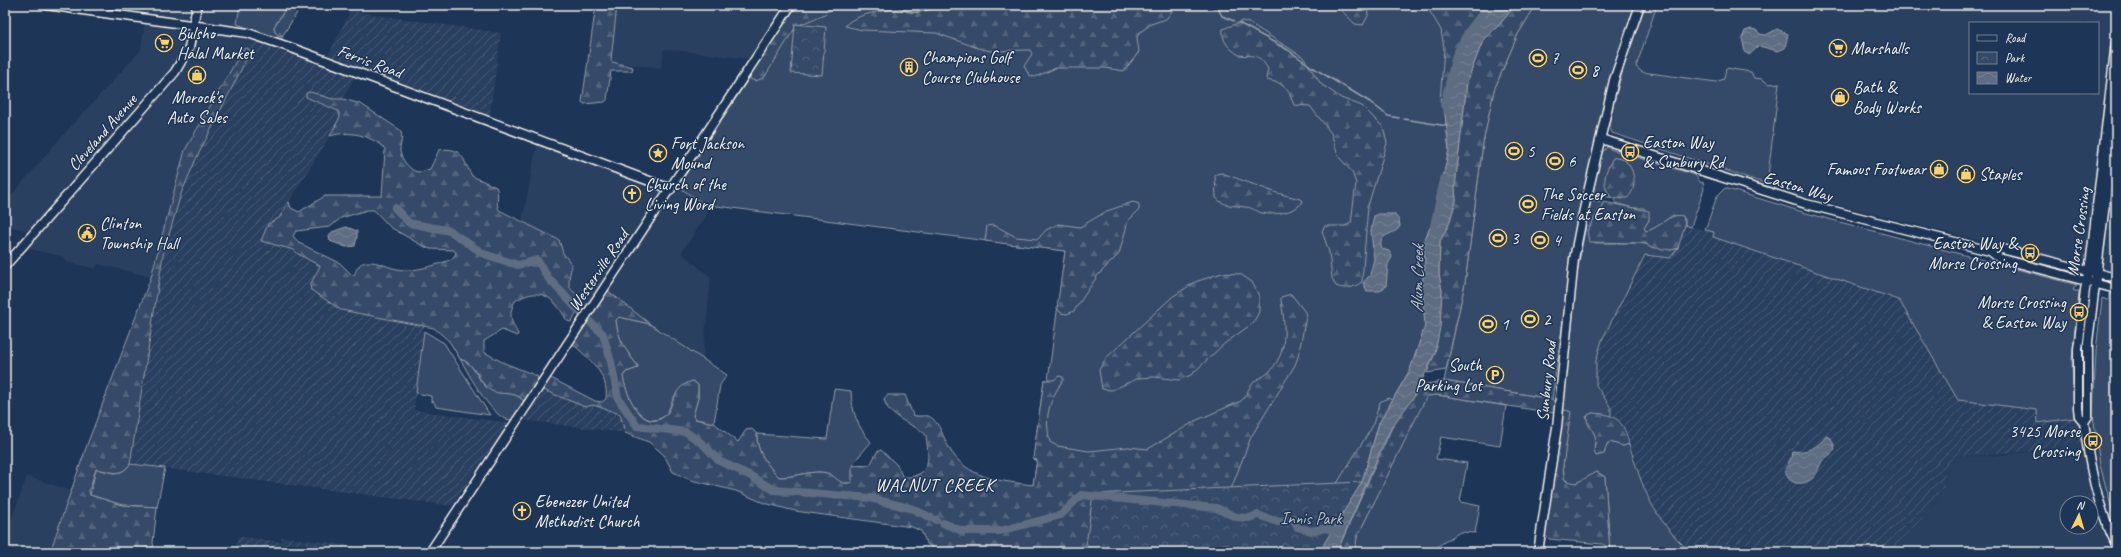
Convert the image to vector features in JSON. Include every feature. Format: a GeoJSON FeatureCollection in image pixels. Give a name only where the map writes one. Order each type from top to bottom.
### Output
{"type":"FeatureCollection","features":[{"type":"Feature","properties":{"kind":"main road","name":"Ferris Road"},"geometry":{"type":"LineString","coordinates":[[46,5],[248,33],[671,189]]}},
{"type":"Feature","properties":{"kind":"main road","name":"Cleveland Avenue"},"geometry":{"type":"LineString","coordinates":[[5,266],[175,72],[189,48],[197,5]]}},
{"type":"Feature","properties":{"kind":"main road","name":"Westerville Road"},"geometry":{"type":"LineString","coordinates":[[430,552],[791,5]]}},
{"type":"Feature","properties":{"kind":"main road","name":"Sunbury Road"},"geometry":{"type":"LineString","coordinates":[[1538,552],[1557,427],[1574,259],[1618,69],[1640,5]]}},
{"type":"Feature","properties":{"kind":"main road","name":"Morse Crossing"},"geometry":{"type":"LineString","coordinates":[[2092,272],[2116,42]]}},
{"type":"Feature","properties":{"kind":"main road","name":"Morse Crossing"},"geometry":{"type":"LineString","coordinates":[[2116,114],[2090,282],[2088,416],[2084,422],[2095,486],[2112,526],[2116,544]]}},
{"type":"Feature","properties":{"kind":"main road","name":"Easton Way"},"geometry":{"type":"LineString","coordinates":[[1601,139],[1806,204],[1990,251],[2002,250],[2116,278]]}},
{"type":"Feature","properties":{"kind":"main road","name":"Easton Way"},"geometry":{"type":"LineString","coordinates":[[1990,251],[1999,258],[2116,289]]}},
{"type":"Feature","properties":{"kind":"shaded area"},"geometry":{"type":"Polygon","coordinates":[[[147,5],[240,5],[237,23],[256,30],[248,48],[243,49],[185,150],[151,277],[98,264],[96,269],[67,262],[64,257],[21,247],[32,231],[5,226],[5,203],[61,137],[141,50],[147,5]]]}},
{"type":"Feature","properties":{"kind":"shaded area"},"geometry":{"type":"Polygon","coordinates":[[[617,5],[765,5],[793,11],[760,60],[664,49],[661,68],[612,62],[612,44],[617,5]]]}},
{"type":"Feature","properties":{"kind":"shaded area"},"geometry":{"type":"Polygon","coordinates":[[[1657,5],[2116,5],[2116,32],[2110,65],[2086,258],[2078,264],[2065,262],[1767,187],[1779,84],[1769,84],[1762,79],[1726,68],[1724,79],[1716,82],[1642,72],[1636,68],[1657,5]]]}},
{"type":"Feature","properties":{"kind":"shaded area"},"geometry":{"type":"Polygon","coordinates":[[[350,11],[501,33],[489,120],[357,72],[343,99],[332,99],[311,92],[306,98],[338,111],[340,120],[279,218],[272,220],[282,246],[294,250],[298,254],[320,266],[310,285],[321,298],[341,310],[424,326],[414,410],[510,423],[452,506],[130,464],[163,255],[181,194],[196,159],[250,52],[248,48],[256,30],[326,60],[350,11]]]}},
{"type":"Feature","properties":{"kind":"shaded area"},"geometry":{"type":"Polygon","coordinates":[[[2116,136],[2116,295],[2109,294],[2102,265],[2106,208],[2116,136]]]}},
{"type":"Feature","properties":{"kind":"shaded area"},"geometry":{"type":"Polygon","coordinates":[[[538,139],[661,183],[681,187],[683,190],[707,206],[707,215],[681,253],[711,277],[703,359],[650,324],[607,290],[592,313],[581,305],[581,301],[569,289],[567,282],[572,265],[563,253],[559,240],[522,221],[538,139]]]}},
{"type":"Feature","properties":{"kind":"shaded area"},"geometry":{"type":"Polygon","coordinates":[[[1685,225],[1714,232],[1714,237],[1899,300],[1958,400],[2037,410],[2038,423],[2093,415],[2096,439],[2045,450],[1954,457],[1945,478],[1944,489],[1937,502],[1891,552],[1690,552],[1677,540],[1654,512],[1643,489],[1626,430],[1622,422],[1611,417],[1611,408],[1596,385],[1596,361],[1602,340],[1645,255],[1678,248],[1685,225]]]}},
{"type":"Feature","properties":{"kind":"shaded area"},"geometry":{"type":"Polygon","coordinates":[[[534,385],[585,407],[593,405],[620,414],[625,433],[513,419],[534,385]]]}},
{"type":"Feature","properties":{"kind":"shaded area"},"geometry":{"type":"Polygon","coordinates":[[[2096,439],[2100,465],[2116,519],[2116,552],[1891,552],[1937,502],[1944,489],[1945,478],[1954,457],[1999,455],[2045,450],[2096,439]]]}},
{"type":"Feature","properties":{"kind":"shaded area"},"geometry":{"type":"Polygon","coordinates":[[[27,476],[71,491],[50,552],[5,552],[5,537],[27,476]]]}},
{"type":"Feature","properties":{"kind":"shaded area"},"geometry":{"type":"Polygon","coordinates":[[[238,536],[281,542],[282,537],[355,546],[355,550],[370,552],[235,552],[238,536]]]}},
{"type":"Feature","properties":{"kind":"shaded area"},"geometry":{"type":"Polygon","coordinates":[[[154,547],[195,552],[132,552],[135,549],[154,547]]]}},
{"type":"Feature","properties":{"kind":"green space"},"geometry":{"type":"Polygon","coordinates":[[[240,5],[288,5],[274,27],[275,32],[279,35],[283,35],[281,41],[237,24],[240,5]]]}},
{"type":"Feature","properties":{"kind":"green space"},"geometry":{"type":"Polygon","coordinates":[[[288,5],[302,5],[283,35],[279,36],[275,32],[274,27],[288,5]]]}},
{"type":"Feature","properties":{"kind":"green space"},"geometry":{"type":"Polygon","coordinates":[[[596,5],[617,5],[611,60],[612,62],[633,67],[632,71],[611,71],[607,100],[605,102],[584,104],[582,102],[596,5]]]}},
{"type":"Feature","properties":{"kind":"green space"},"geometry":{"type":"Polygon","coordinates":[[[797,5],[1494,5],[1486,16],[1444,105],[1449,150],[1434,219],[1424,241],[1425,267],[1422,285],[1425,326],[1410,370],[1379,423],[1362,482],[1266,489],[1093,494],[1033,485],[1037,460],[1033,459],[1044,380],[1048,380],[1065,251],[709,205],[707,206],[683,190],[682,180],[797,5]]]}},
{"type":"Feature","properties":{"kind":"green space"},"geometry":{"type":"Polygon","coordinates":[[[804,5],[837,5],[823,15],[799,25],[795,25],[795,28],[764,78],[755,81],[750,79],[750,75],[793,11],[804,5]]]}},
{"type":"Feature","properties":{"kind":"green space"},"geometry":{"type":"Polygon","coordinates":[[[930,5],[1177,5],[1166,19],[1151,24],[1139,33],[1137,38],[1139,52],[1124,71],[1105,68],[1056,68],[1035,77],[1029,75],[1024,66],[1032,54],[1030,50],[991,51],[936,33],[862,30],[845,26],[860,16],[871,13],[930,5]]]}},
{"type":"Feature","properties":{"kind":"green space"},"geometry":{"type":"Polygon","coordinates":[[[1336,5],[1367,5],[1368,16],[1363,25],[1355,24],[1336,5]]]}},
{"type":"Feature","properties":{"kind":"green space"},"geometry":{"type":"Polygon","coordinates":[[[1426,5],[1494,5],[1456,55],[1444,105],[1440,102],[1444,48],[1441,30],[1426,5]]]}},
{"type":"Feature","properties":{"kind":"green space"},"geometry":{"type":"Polygon","coordinates":[[[1516,5],[1536,5],[1518,34],[1494,90],[1483,143],[1465,283],[1446,370],[1427,373],[1435,353],[1442,291],[1439,274],[1440,241],[1449,224],[1456,200],[1455,186],[1467,82],[1483,40],[1498,26],[1516,5]]]}},
{"type":"Feature","properties":{"kind":"green space","name":"The Soccer Fields at Easton"},"geometry":{"type":"Polygon","coordinates":[[[1536,5],[1636,5],[1606,101],[1594,150],[1575,249],[1552,399],[1444,381],[1465,283],[1483,143],[1494,90],[1518,34],[1536,5]]]}},
{"type":"Feature","properties":{"kind":"green space"},"geometry":{"type":"Polygon","coordinates":[[[1642,5],[1657,5],[1636,67],[1642,72],[1716,82],[1724,79],[1726,68],[1751,72],[1754,78],[1762,79],[1769,84],[1779,83],[1767,184],[1612,133],[1609,126],[1612,108],[1642,5]]]}},
{"type":"Feature","properties":{"kind":"green space"},"geometry":{"type":"Polygon","coordinates":[[[1243,21],[1251,24],[1303,57],[1321,84],[1341,98],[1362,106],[1383,127],[1387,143],[1368,206],[1362,282],[1356,286],[1346,288],[1336,286],[1332,278],[1329,252],[1322,231],[1325,226],[1345,226],[1351,223],[1356,183],[1352,172],[1338,156],[1331,133],[1310,106],[1294,105],[1288,90],[1279,83],[1267,80],[1268,69],[1261,60],[1255,56],[1239,55],[1226,44],[1223,37],[1223,29],[1243,21]]]}},
{"type":"Feature","properties":{"kind":"green space"},"geometry":{"type":"Polygon","coordinates":[[[795,24],[826,27],[822,75],[791,73],[795,24]]]}},
{"type":"Feature","properties":{"kind":"green space"},"geometry":{"type":"Polygon","coordinates":[[[248,48],[250,52],[196,159],[181,194],[163,255],[130,464],[123,471],[119,472],[96,469],[89,491],[90,495],[122,505],[157,507],[153,543],[154,547],[135,549],[132,552],[50,552],[88,442],[151,277],[185,150],[243,49],[248,48]]]}},
{"type":"Feature","properties":{"kind":"green space"},"geometry":{"type":"Polygon","coordinates":[[[311,92],[332,99],[343,99],[361,104],[400,130],[402,136],[400,151],[402,158],[406,164],[415,171],[419,172],[430,169],[439,150],[447,149],[458,152],[472,176],[496,187],[498,193],[497,205],[499,210],[559,240],[563,253],[572,265],[569,283],[570,287],[577,295],[581,305],[571,322],[567,320],[558,307],[548,297],[536,294],[530,295],[515,301],[513,306],[511,318],[518,334],[517,336],[502,330],[484,341],[484,352],[502,362],[537,376],[538,379],[524,401],[516,395],[494,392],[486,387],[470,364],[460,359],[449,341],[434,328],[341,310],[311,290],[310,285],[320,266],[298,254],[294,250],[261,241],[268,224],[279,218],[289,202],[291,208],[299,212],[325,196],[382,196],[385,149],[373,140],[359,135],[337,134],[330,136],[340,117],[338,111],[306,97],[306,93],[311,92]],[[367,210],[341,218],[330,227],[296,231],[293,236],[299,243],[340,263],[352,275],[354,275],[360,265],[367,262],[397,269],[410,270],[425,268],[452,259],[456,253],[454,250],[430,249],[421,245],[390,227],[374,210],[367,210]]]}},
{"type":"Feature","properties":{"kind":"green space"},"geometry":{"type":"Polygon","coordinates":[[[1610,146],[1610,149],[1695,175],[1701,183],[1703,182],[1704,189],[1691,227],[1685,225],[1685,219],[1673,215],[1652,230],[1646,231],[1644,228],[1649,220],[1644,208],[1633,208],[1615,203],[1616,198],[1623,199],[1627,162],[1618,157],[1607,192],[1612,198],[1593,193],[1601,154],[1610,146]]]}},
{"type":"Feature","properties":{"kind":"green space"},"geometry":{"type":"Polygon","coordinates":[[[1618,157],[1628,164],[1633,175],[1633,188],[1631,194],[1627,198],[1612,198],[1606,188],[1606,173],[1613,158],[1618,157]]]}},
{"type":"Feature","properties":{"kind":"green space"},"geometry":{"type":"Polygon","coordinates":[[[1222,173],[1277,193],[1300,199],[1303,202],[1290,211],[1273,214],[1262,213],[1251,208],[1223,203],[1216,198],[1215,176],[1216,174],[1222,173]]]}},
{"type":"Feature","properties":{"kind":"green space"},"geometry":{"type":"Polygon","coordinates":[[[1725,188],[1806,213],[2077,285],[2073,288],[2074,291],[2079,291],[2072,359],[2074,418],[2038,423],[2037,410],[1958,400],[1899,300],[1713,237],[1714,232],[1705,230],[1717,196],[1725,188]]]}},
{"type":"Feature","properties":{"kind":"green space"},"geometry":{"type":"Polygon","coordinates":[[[1591,200],[1604,202],[1587,231],[1595,243],[1640,243],[1671,250],[1678,248],[1670,258],[1645,255],[1602,340],[1596,361],[1596,385],[1611,408],[1611,417],[1592,413],[1586,417],[1596,437],[1594,447],[1604,454],[1607,444],[1610,442],[1623,446],[1629,444],[1645,490],[1658,515],[1677,539],[1690,552],[1610,552],[1605,477],[1597,472],[1576,483],[1572,483],[1564,478],[1563,409],[1568,339],[1578,269],[1591,200]]]}},
{"type":"Feature","properties":{"kind":"green space"},"geometry":{"type":"Polygon","coordinates":[[[1133,202],[1139,204],[1139,210],[1128,221],[1119,254],[1098,275],[1074,311],[1067,314],[1061,313],[1057,308],[1065,251],[985,241],[987,226],[994,225],[1016,237],[1038,239],[1046,230],[1058,224],[1080,227],[1107,211],[1133,202]]]}},
{"type":"Feature","properties":{"kind":"green space"},"geometry":{"type":"Polygon","coordinates":[[[1604,202],[1649,211],[1649,220],[1644,228],[1646,231],[1651,230],[1673,216],[1683,216],[1685,225],[1678,248],[1671,250],[1649,247],[1646,243],[1589,242],[1587,231],[1604,202]]]}},
{"type":"Feature","properties":{"kind":"green space"},"geometry":{"type":"Polygon","coordinates":[[[1222,273],[1240,274],[1252,282],[1259,296],[1259,312],[1253,323],[1224,344],[1191,375],[1179,380],[1154,377],[1139,378],[1112,390],[1102,389],[1099,370],[1106,358],[1172,297],[1195,282],[1222,273]]]}},
{"type":"Feature","properties":{"kind":"green space"},"geometry":{"type":"Polygon","coordinates":[[[607,290],[650,324],[619,317],[616,320],[618,333],[623,344],[638,366],[638,368],[626,372],[623,376],[630,399],[635,408],[647,419],[654,421],[662,418],[669,410],[676,393],[680,388],[693,381],[698,385],[698,398],[693,416],[695,419],[714,423],[738,442],[746,430],[752,429],[757,434],[760,452],[770,468],[779,477],[821,472],[830,474],[844,483],[852,482],[852,466],[870,465],[877,452],[881,450],[897,465],[902,476],[911,477],[922,472],[928,458],[926,435],[896,416],[886,406],[884,399],[887,395],[905,395],[913,415],[931,417],[939,426],[953,454],[969,469],[989,478],[1033,485],[1037,460],[1033,459],[1044,380],[1054,380],[1059,376],[1063,377],[1063,380],[1051,402],[1048,416],[1048,432],[1050,442],[1057,446],[1089,451],[1128,447],[1148,449],[1197,420],[1241,401],[1255,381],[1268,373],[1275,365],[1279,357],[1284,339],[1284,320],[1281,297],[1291,294],[1305,312],[1306,317],[1298,357],[1295,365],[1251,437],[1231,489],[1331,493],[1372,427],[1380,402],[1388,398],[1392,400],[1379,423],[1362,482],[1322,552],[1065,552],[1065,550],[1059,549],[1033,553],[1019,552],[1005,548],[993,552],[936,550],[927,544],[921,531],[912,527],[795,511],[764,503],[736,491],[691,480],[673,472],[664,455],[649,442],[625,433],[620,414],[593,405],[585,407],[541,389],[551,378],[595,401],[602,402],[606,399],[606,390],[601,374],[591,361],[572,343],[607,290]]]}},
{"type":"Feature","properties":{"kind":"green space"},"geometry":{"type":"Polygon","coordinates":[[[2109,294],[2116,295],[2116,515],[2113,513],[2100,465],[2093,415],[2096,351],[2102,298],[2107,300],[2109,299],[2109,294]]]}},
{"type":"Feature","properties":{"kind":"green space"},"geometry":{"type":"Polygon","coordinates":[[[619,317],[650,324],[727,375],[720,385],[714,423],[696,419],[693,416],[698,398],[698,385],[693,381],[675,395],[668,412],[664,417],[653,420],[640,414],[634,407],[624,383],[623,376],[626,372],[638,368],[638,366],[620,339],[616,320],[619,317]]]}},
{"type":"Feature","properties":{"kind":"green space"},"geometry":{"type":"Polygon","coordinates":[[[424,331],[444,343],[490,415],[436,407],[434,402],[431,401],[431,396],[416,393],[424,331]]]}},
{"type":"Feature","properties":{"kind":"green space"},"geometry":{"type":"Polygon","coordinates":[[[460,359],[472,367],[485,386],[495,391],[515,395],[524,401],[513,419],[506,419],[490,407],[460,359]]]}},
{"type":"Feature","properties":{"kind":"green space"},"geometry":{"type":"Polygon","coordinates":[[[1444,381],[1552,399],[1556,404],[1554,413],[1437,395],[1427,396],[1357,537],[1355,552],[1337,552],[1393,425],[1420,385],[1444,381]]]}},
{"type":"Feature","properties":{"kind":"green space"},"geometry":{"type":"Polygon","coordinates":[[[834,389],[851,391],[856,418],[862,430],[871,442],[854,462],[852,483],[841,483],[824,472],[779,477],[770,468],[760,452],[757,434],[827,439],[834,389]]]}},
{"type":"Feature","properties":{"kind":"green space"},"geometry":{"type":"Polygon","coordinates":[[[1437,395],[1506,406],[1500,446],[1441,437],[1436,459],[1467,463],[1460,502],[1480,506],[1475,533],[1460,532],[1435,548],[1434,552],[1355,552],[1357,537],[1424,398],[1427,396],[1437,395]]]}},
{"type":"Feature","properties":{"kind":"green space"},"geometry":{"type":"Polygon","coordinates":[[[1566,410],[1571,412],[1563,466],[1564,478],[1566,481],[1576,483],[1597,472],[1605,477],[1610,552],[1606,552],[1606,546],[1602,544],[1549,539],[1545,535],[1562,412],[1566,410]]]}},
{"type":"Feature","properties":{"kind":"green space"},"geometry":{"type":"Polygon","coordinates":[[[1592,413],[1608,415],[1618,420],[1625,430],[1629,444],[1623,446],[1610,442],[1607,444],[1604,454],[1596,456],[1594,450],[1595,436],[1587,421],[1588,415],[1592,413]]]}},
{"type":"Feature","properties":{"kind":"green space"},"geometry":{"type":"Polygon","coordinates":[[[130,464],[165,468],[157,507],[122,505],[90,495],[96,469],[119,473],[130,464]]]}},
{"type":"Feature","properties":{"kind":"green space","name":"Innis Park"},"geometry":{"type":"Polygon","coordinates":[[[1362,482],[1335,552],[1085,552],[1093,494],[1362,482]]]}},
{"type":"Feature","properties":{"kind":"water"},"geometry":{"type":"Polygon","coordinates":[[[1494,5],[1516,5],[1498,26],[1483,40],[1467,82],[1455,186],[1456,200],[1449,224],[1440,241],[1439,274],[1442,291],[1440,327],[1435,353],[1414,397],[1393,425],[1381,449],[1337,552],[1322,552],[1325,542],[1362,482],[1379,423],[1410,370],[1425,326],[1422,285],[1425,267],[1424,241],[1434,219],[1449,150],[1444,105],[1456,55],[1468,32],[1494,5]]]}},
{"type":"Feature","properties":{"kind":"water"},"geometry":{"type":"Polygon","coordinates":[[[1751,29],[1756,30],[1760,34],[1766,35],[1777,29],[1788,34],[1785,48],[1778,51],[1759,46],[1749,55],[1745,52],[1742,38],[1745,31],[1751,29]]]}},
{"type":"Feature","properties":{"kind":"water"},"geometry":{"type":"Polygon","coordinates":[[[1378,214],[1394,214],[1399,220],[1400,226],[1398,229],[1384,237],[1381,244],[1382,249],[1389,251],[1392,257],[1388,264],[1386,286],[1380,291],[1367,291],[1363,283],[1370,275],[1374,259],[1371,231],[1374,216],[1378,214]]]}},
{"type":"Feature","properties":{"kind":"water"},"geometry":{"type":"Polygon","coordinates":[[[346,227],[357,231],[355,246],[346,247],[330,241],[329,236],[332,232],[346,227]]]}},
{"type":"Feature","properties":{"kind":"water"},"geometry":{"type":"Polygon","coordinates":[[[1826,436],[1831,438],[1835,448],[1822,461],[1815,476],[1804,483],[1796,483],[1792,481],[1786,474],[1785,469],[1791,458],[1792,451],[1811,449],[1819,444],[1826,436]]]}},
{"type":"Feature","properties":{"kind":"waterway"},"geometry":{"type":"LineString","coordinates":[[896,5],[908,12],[920,12],[930,9],[1077,5]]}},
{"type":"Feature","properties":{"kind":"waterway"},"geometry":{"type":"LineString","coordinates":[[1132,5],[1167,8],[1201,5]]}},
{"type":"Feature","properties":{"kind":"waterway"},"geometry":{"type":"LineString","coordinates":[[1207,5],[1219,10],[1222,16],[1234,21]]}},
{"type":"Feature","properties":{"kind":"waterway","name":"Alum Creek"},"geometry":{"type":"LineString","coordinates":[[1449,113],[1444,105],[1456,55],[1468,32],[1489,5]]}},
{"type":"Feature","properties":{"kind":"waterway"},"geometry":{"type":"LineString","coordinates":[[1239,23],[1288,50],[1312,67],[1370,102],[1388,116],[1399,118]]}},
{"type":"Feature","properties":{"kind":"waterway"},"geometry":{"type":"LineString","coordinates":[[1404,119],[1447,126]]}},
{"type":"Feature","properties":{"kind":"waterway","name":"Alum Creek"},"geometry":{"type":"LineString","coordinates":[[1434,226],[1444,179]]}},
{"type":"Feature","properties":{"kind":"waterway"},"geometry":{"type":"LineString","coordinates":[[395,208],[409,223],[450,231],[484,254],[518,265],[537,260],[549,279],[581,313]]}},
{"type":"Feature","properties":{"kind":"waterway"},"geometry":{"type":"LineString","coordinates":[[589,321],[603,334],[611,362],[618,398],[637,426],[686,432],[704,445],[719,461],[749,475],[774,490],[870,498],[913,509],[936,520]]}},
{"type":"Feature","properties":{"kind":"waterway"},"geometry":{"type":"LineString","coordinates":[[943,523],[962,531],[1000,531],[1061,515],[1081,495],[1216,508],[1236,517],[1249,518],[1258,515],[1278,522],[1294,518],[1297,527],[1311,531],[1326,528],[1332,531]]}},
{"type":"Feature","properties":{"kind":"place","name":"Bulsho Halal Market"},"geometry":{"type":"Point","coordinates":[164,43]}},
{"type":"Feature","properties":{"kind":"place","name":"Marshalls"},"geometry":{"type":"Point","coordinates":[1838,48]}},
{"type":"Feature","properties":{"kind":"place","name":"7"},"geometry":{"type":"Point","coordinates":[1538,58]}},
{"type":"Feature","properties":{"kind":"place","name":"Champions Golf Course Clubhouse"},"geometry":{"type":"Point","coordinates":[909,67]}},
{"type":"Feature","properties":{"kind":"place","name":"8"},"geometry":{"type":"Point","coordinates":[1578,70]}},
{"type":"Feature","properties":{"kind":"place","name":"Morock's Auto Sales"},"geometry":{"type":"Point","coordinates":[197,75]}},
{"type":"Feature","properties":{"kind":"place","name":"Bath & Body Works"},"geometry":{"type":"Point","coordinates":[1840,97]}},
{"type":"Feature","properties":{"kind":"place","name":"5"},"geometry":{"type":"Point","coordinates":[1514,151]}},
{"type":"Feature","properties":{"kind":"place","name":"Easton Way & Sunbury Rd"},"geometry":{"type":"Point","coordinates":[1630,152]}},
{"type":"Feature","properties":{"kind":"place","name":"Fort Jackson Mound"},"geometry":{"type":"Point","coordinates":[658,153]}},
{"type":"Feature","properties":{"kind":"place","name":"6"},"geometry":{"type":"Point","coordinates":[1555,161]}},
{"type":"Feature","properties":{"kind":"place","name":"Famous Footwear"},"geometry":{"type":"Point","coordinates":[1939,169]}},
{"type":"Feature","properties":{"kind":"place","name":"Staples"},"geometry":{"type":"Point","coordinates":[1966,174]}},
{"type":"Feature","properties":{"kind":"place","name":"Church of the Living Word"},"geometry":{"type":"Point","coordinates":[632,194]}},
{"type":"Feature","properties":{"kind":"place","name":"The Soccer Fields at Easton"},"geometry":{"type":"Point","coordinates":[1528,204]}},
{"type":"Feature","properties":{"kind":"place","name":"Clinton Township Hall"},"geometry":{"type":"Point","coordinates":[87,233]}},
{"type":"Feature","properties":{"kind":"place","name":"3"},"geometry":{"type":"Point","coordinates":[1498,238]}},
{"type":"Feature","properties":{"kind":"place","name":"4"},"geometry":{"type":"Point","coordinates":[1540,240]}},
{"type":"Feature","properties":{"kind":"place","name":"Easton Way & Morse Crossing"},"geometry":{"type":"Point","coordinates":[2030,253]}},
{"type":"Feature","properties":{"kind":"place","name":"Morse Crossing & Easton Way"},"geometry":{"type":"Point","coordinates":[2079,312]}},
{"type":"Feature","properties":{"kind":"place","name":"2"},"geometry":{"type":"Point","coordinates":[1530,319]}},
{"type":"Feature","properties":{"kind":"place","name":"1"},"geometry":{"type":"Point","coordinates":[1488,324]}},
{"type":"Feature","properties":{"kind":"place","name":"South Parking Lot"},"geometry":{"type":"Point","coordinates":[1495,375]}},
{"type":"Feature","properties":{"kind":"place","name":"3425 Morse Crossing"},"geometry":{"type":"Point","coordinates":[2093,441]}},
{"type":"Feature","properties":{"kind":"place","name":"Ebenezer United Methodist Church"},"geometry":{"type":"Point","coordinates":[522,511]}},
{"type":"Feature","properties":{"kind":"district","name":"WALNUT CREEK"},"geometry":{"type":"Point","coordinates":[935,485]}}]}
